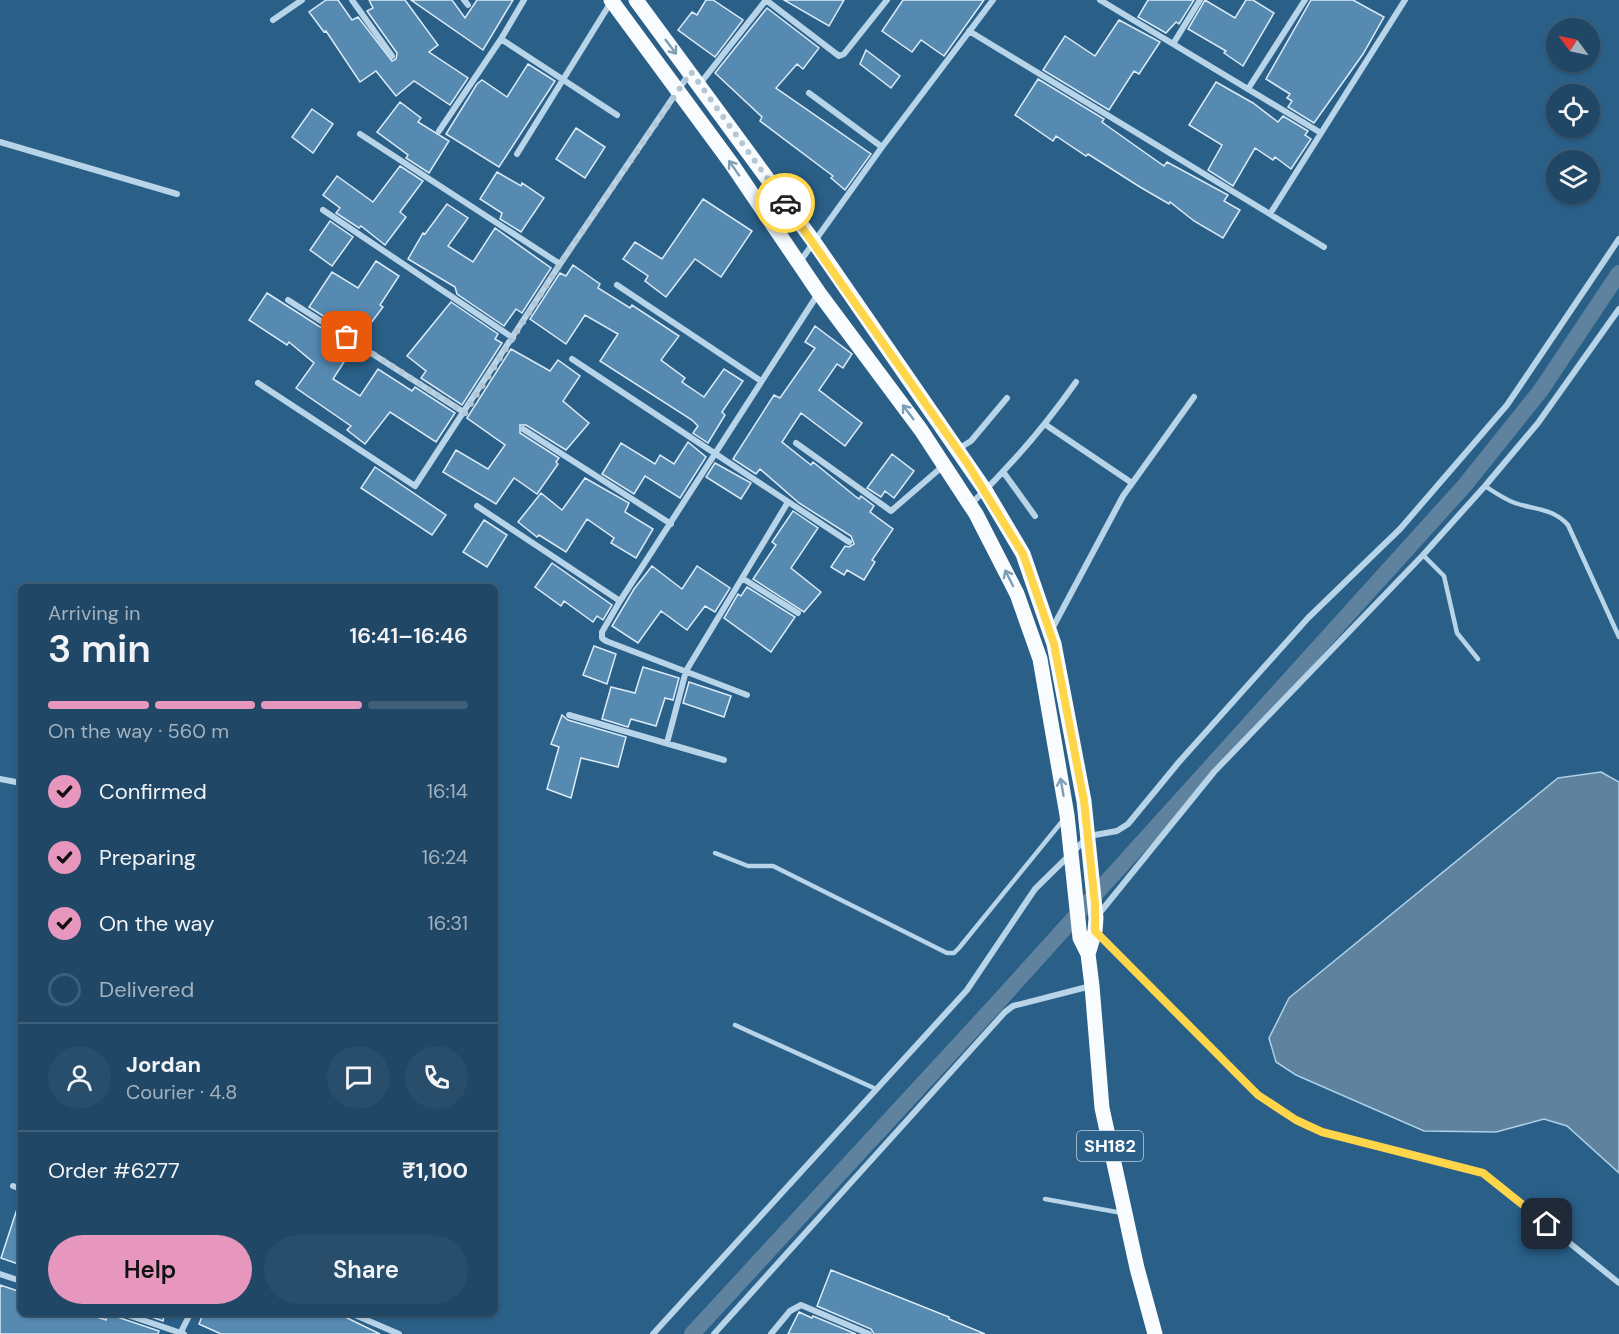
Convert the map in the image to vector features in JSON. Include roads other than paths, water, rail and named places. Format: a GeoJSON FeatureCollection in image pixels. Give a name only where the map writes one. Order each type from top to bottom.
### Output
{"type":"FeatureCollection","features":[{"type":"Feature","properties":{"kind":"main road","name":"SH182"},"geometry":{"type":"LineString","coordinates":[[612,0],[819,292],[921,430],[970,504],[1017,594],[1040,659],[1067,815],[1080,938],[1088,954]]}},
{"type":"Feature","properties":{"kind":"main road","name":"SH182"},"geometry":{"type":"LineString","coordinates":[[636,0],[814,242],[985,490],[1023,554],[1050,632],[1089,836],[1096,917],[1088,954],[1102,1108],[1125,1214],[1155,1334]]}},
{"type":"Feature","properties":{"kind":"main road"},"geometry":{"type":"LineString","coordinates":[[1024,614],[1041,605]]}},
{"type":"Feature","properties":{"kind":"street"},"geometry":{"type":"LineString","coordinates":[[273,20],[302,0]]}},
{"type":"Feature","properties":{"kind":"street"},"geometry":{"type":"LineString","coordinates":[[352,0],[392,56]]}},
{"type":"Feature","properties":{"kind":"street"},"geometry":{"type":"LineString","coordinates":[[439,131],[501,39],[524,0]]}},
{"type":"Feature","properties":{"kind":"street"},"geometry":{"type":"LineString","coordinates":[[517,154],[612,0]]}},
{"type":"Feature","properties":{"kind":"street"},"geometry":{"type":"LineString","coordinates":[[699,86],[766,0],[839,56],[844,54],[886,0]]}},
{"type":"Feature","properties":{"kind":"street"},"geometry":{"type":"LineString","coordinates":[[799,263],[882,147],[993,0]]}},
{"type":"Feature","properties":{"kind":"street"},"geometry":{"type":"LineString","coordinates":[[1101,0],[1321,133]]}},
{"type":"Feature","properties":{"kind":"street"},"geometry":{"type":"LineString","coordinates":[[1173,44],[1200,0]]}},
{"type":"Feature","properties":{"kind":"street"},"geometry":{"type":"LineString","coordinates":[[1248,89],[1305,0]]}},
{"type":"Feature","properties":{"kind":"street"},"geometry":{"type":"LineString","coordinates":[[1270,214],[1405,0]]}},
{"type":"Feature","properties":{"kind":"street"},"geometry":{"type":"LineString","coordinates":[[969,32],[1324,247]]}},
{"type":"Feature","properties":{"kind":"street"},"geometry":{"type":"LineString","coordinates":[[501,39],[617,115]]}},
{"type":"Feature","properties":{"kind":"street"},"geometry":{"type":"LineString","coordinates":[[258,383],[416,486],[560,264],[691,72]]}},
{"type":"Feature","properties":{"kind":"street"},"geometry":{"type":"LineString","coordinates":[[809,93],[882,147]]}},
{"type":"Feature","properties":{"kind":"street"},"geometry":{"type":"LineString","coordinates":[[360,134],[560,264]]}},
{"type":"Feature","properties":{"kind":"street"},"geometry":{"type":"LineString","coordinates":[[0,142],[177,194]]}},
{"type":"Feature","properties":{"kind":"street"},"geometry":{"type":"LineString","coordinates":[[323,210],[513,338]]}},
{"type":"Feature","properties":{"kind":"street"},"geometry":{"type":"LineString","coordinates":[[653,1334],[967,990],[1026,899],[1089,836],[1117,831],[1128,824],[1179,762],[1308,618],[1400,529],[1512,399],[1619,239]]}},
{"type":"Feature","properties":{"kind":"street"},"geometry":{"type":"LineString","coordinates":[[617,285],[761,381]]}},
{"type":"Feature","properties":{"kind":"street"},"geometry":{"type":"LineString","coordinates":[[747,695],[602,638],[602,632],[819,292]]}},
{"type":"Feature","properties":{"kind":"street"},"geometry":{"type":"LineString","coordinates":[[288,300],[465,413]]}},
{"type":"Feature","properties":{"kind":"street"},"geometry":{"type":"LineString","coordinates":[[1619,309],[1544,416],[1485,486],[1423,555],[1214,772],[1096,917],[1258,1095],[1272,1105],[1322,1132],[1483,1173],[1619,1283]]}},
{"type":"Feature","properties":{"kind":"street"},"geometry":{"type":"LineString","coordinates":[[572,359],[849,542]]}},
{"type":"Feature","properties":{"kind":"street"},"geometry":{"type":"LineString","coordinates":[[970,504],[1004,473],[1046,425],[1076,382]]}},
{"type":"Feature","properties":{"kind":"street"},"geometry":{"type":"LineString","coordinates":[[1050,632],[1132,483],[1194,397]]}},
{"type":"Feature","properties":{"kind":"street"},"geometry":{"type":"LineString","coordinates":[[957,449],[971,441],[1007,398]]}},
{"type":"Feature","properties":{"kind":"street"},"geometry":{"type":"LineString","coordinates":[[1046,425],[1132,483]]}},
{"type":"Feature","properties":{"kind":"street"},"geometry":{"type":"LineString","coordinates":[[523,429],[671,524]]}},
{"type":"Feature","properties":{"kind":"street"},"geometry":{"type":"LineString","coordinates":[[796,443],[891,511],[896,509],[943,465]]}},
{"type":"Feature","properties":{"kind":"street"},"geometry":{"type":"LineString","coordinates":[[1004,473],[1035,516]]}},
{"type":"Feature","properties":{"kind":"street"},"geometry":{"type":"LineString","coordinates":[[667,743],[686,671],[788,502]]}},
{"type":"Feature","properties":{"kind":"street"},"geometry":{"type":"LineString","coordinates":[[477,506],[620,601]]}},
{"type":"Feature","properties":{"kind":"street"},"geometry":{"type":"LineString","coordinates":[[742,578],[798,613]]}},
{"type":"Feature","properties":{"kind":"street"},"geometry":{"type":"LineString","coordinates":[[569,715],[724,760]]}},
{"type":"Feature","properties":{"kind":"street"},"geometry":{"type":"LineString","coordinates":[[0,779],[18,782]]}},
{"type":"Feature","properties":{"kind":"street"},"geometry":{"type":"LineString","coordinates":[[714,1334],[1005,1012],[1012,1006],[1092,986]]}},
{"type":"Feature","properties":{"kind":"street"},"geometry":{"type":"LineString","coordinates":[[13,1186],[18,1188]]}},
{"type":"Feature","properties":{"kind":"street"},"geometry":{"type":"LineString","coordinates":[[0,1274],[18,1280]]}},
{"type":"Feature","properties":{"kind":"street"},"geometry":{"type":"LineString","coordinates":[[771,1334],[795,1306],[801,1305],[869,1334]]}},
{"type":"Feature","properties":{"kind":"street"},"geometry":{"type":"LineString","coordinates":[[131,1316],[182,1333],[188,1316]]}},
{"type":"Feature","properties":{"kind":"street"},"geometry":{"type":"LineString","coordinates":[[357,1316],[399,1334]]}},
{"type":"Feature","properties":{"kind":"lane"},"geometry":{"type":"LineString","coordinates":[[1485,486],[1517,503],[1552,511],[1562,518],[1568,525],[1619,637]]}},
{"type":"Feature","properties":{"kind":"lane"},"geometry":{"type":"LineString","coordinates":[[1423,555],[1444,576],[1457,633],[1478,659]]}},
{"type":"Feature","properties":{"kind":"lane"},"geometry":{"type":"LineString","coordinates":[[715,853],[748,866],[773,866],[947,953],[954,952],[1067,815]]}},
{"type":"Feature","properties":{"kind":"lane"},"geometry":{"type":"LineString","coordinates":[[735,1024],[876,1089]]}},
{"type":"Feature","properties":{"kind":"lane"},"geometry":{"type":"LineString","coordinates":[[1045,1199],[1125,1214]]}},
{"type":"Feature","properties":{"kind":"water"},"geometry":{"type":"Polygon","coordinates":[[[1601,772],[1619,782],[1619,1173],[1567,1126],[1544,1119],[1496,1132],[1424,1131],[1296,1075],[1276,1062],[1269,1038],[1289,998],[1558,778],[1601,772]]]}},
{"type":"Feature","properties":{"kind":"waterway"},"geometry":{"type":"LineString","coordinates":[[692,1334],[999,1001],[1465,485],[1541,390],[1619,273]]}}]}
